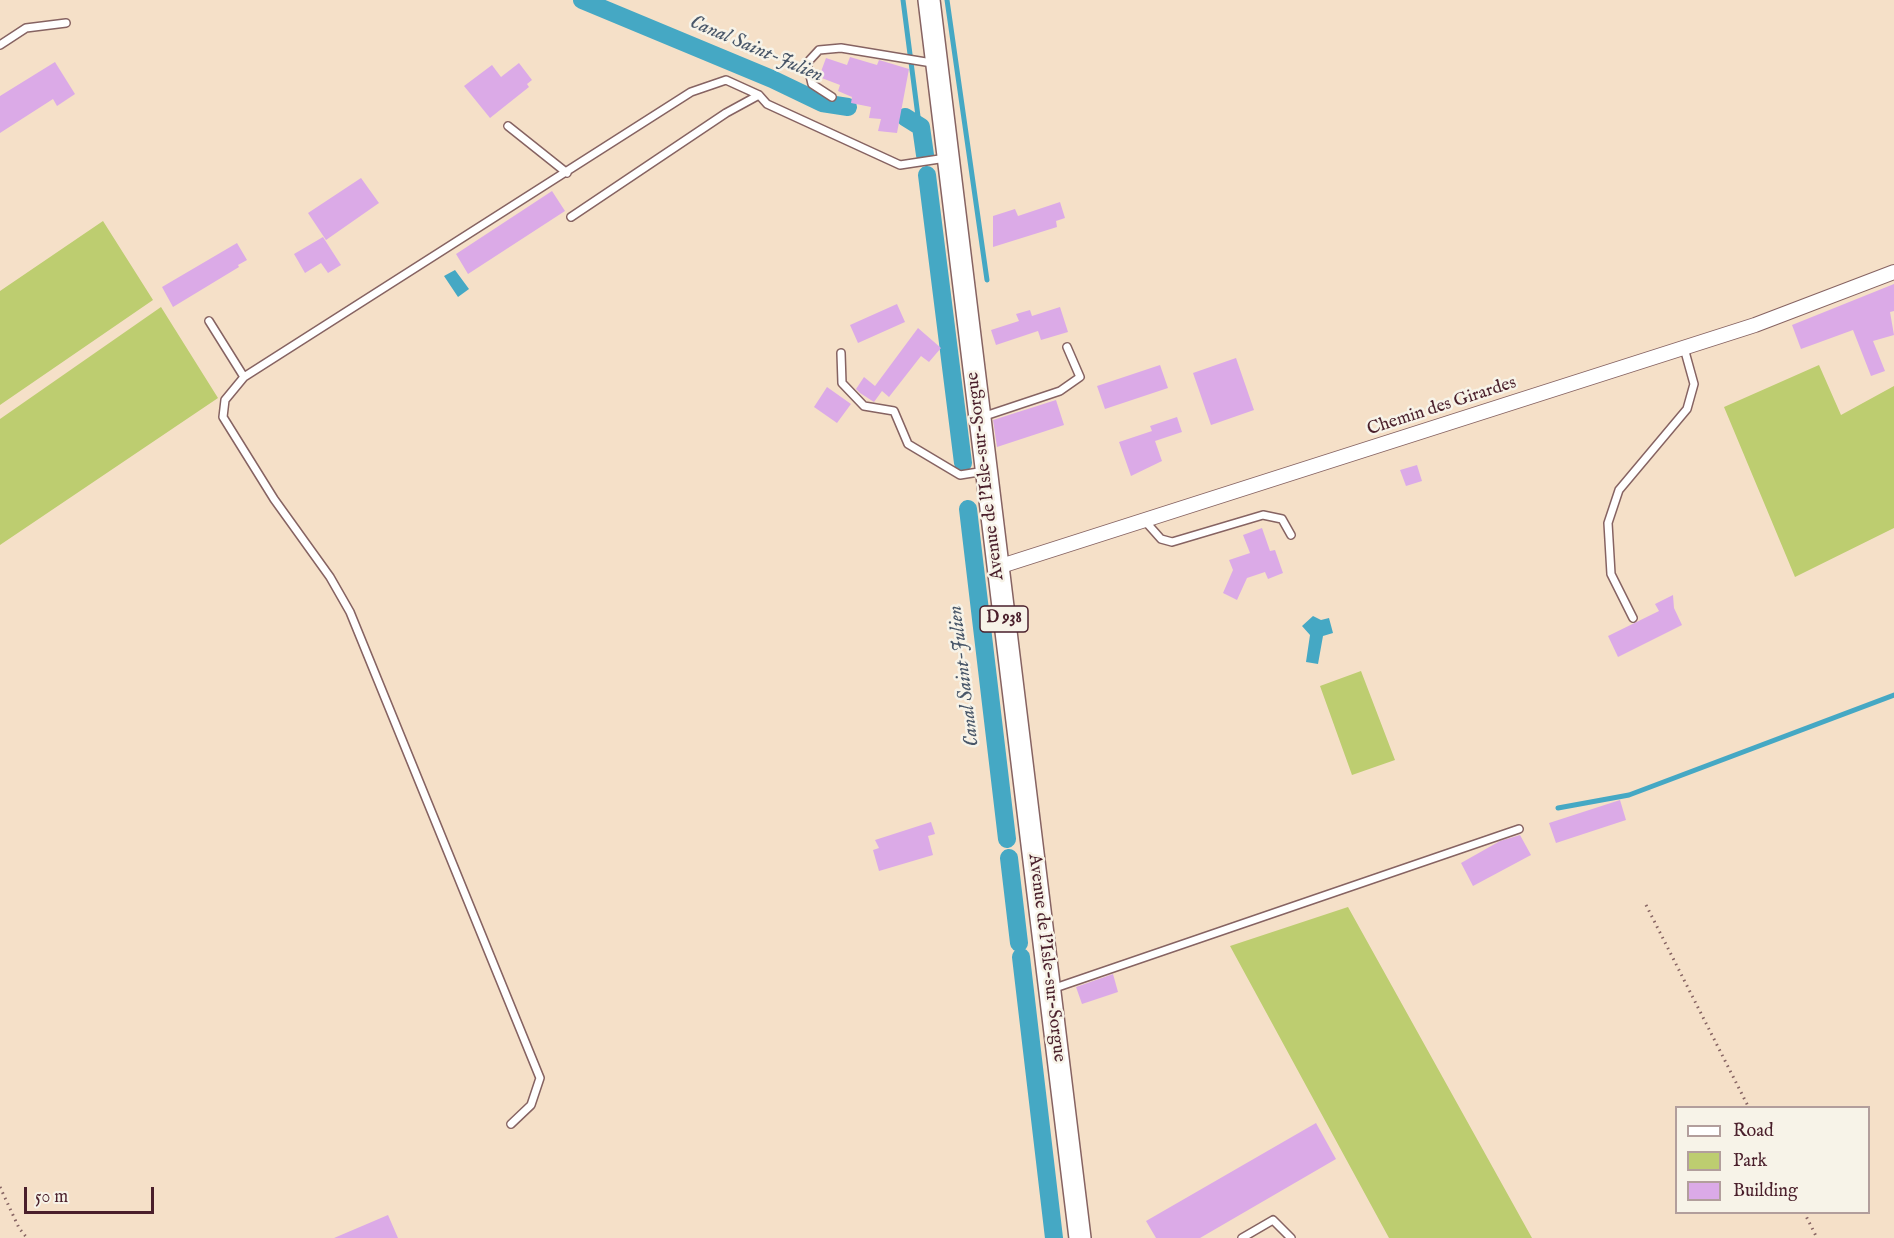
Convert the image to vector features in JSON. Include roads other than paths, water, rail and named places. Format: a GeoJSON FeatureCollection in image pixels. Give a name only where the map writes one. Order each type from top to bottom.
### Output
{"type":"FeatureCollection","features":[{"type":"Feature","properties":{"kind":"main road","name":"Avenue de l'Isle-sur-Sorgue"},"geometry":{"type":"LineString","coordinates":[[929,0],[1080,1238]]}},
{"type":"Feature","properties":{"kind":"street","name":"Chemin des Girardes"},"geometry":{"type":"LineString","coordinates":[[998,567],[1755,325],[1894,272]]}},
{"type":"Feature","properties":{"kind":"lane"},"geometry":{"type":"LineString","coordinates":[[0,45],[26,28],[66,23]]}},
{"type":"Feature","properties":{"kind":"lane"},"geometry":{"type":"LineString","coordinates":[[832,97],[812,84],[807,63],[819,50],[841,48],[937,64]]}},
{"type":"Feature","properties":{"kind":"lane"},"geometry":{"type":"LineString","coordinates":[[512,1124],[531,1105],[540,1078],[350,612],[330,577],[274,499],[224,417],[225,400],[244,377],[691,92],[726,81],[759,95],[767,104],[900,165],[947,158]]}},
{"type":"Feature","properties":{"kind":"lane"},"geometry":{"type":"LineString","coordinates":[[571,217],[726,113],[759,95]]}},
{"type":"Feature","properties":{"kind":"lane"},"geometry":{"type":"LineString","coordinates":[[508,126],[567,172]]}},
{"type":"Feature","properties":{"kind":"lane"},"geometry":{"type":"LineString","coordinates":[[209,321],[244,377]]}},
{"type":"Feature","properties":{"kind":"lane"},"geometry":{"type":"LineString","coordinates":[[980,417],[1060,391],[1080,377],[1067,347]]}},
{"type":"Feature","properties":{"kind":"lane"},"geometry":{"type":"LineString","coordinates":[[1634,618],[1611,574],[1608,523],[1619,490],[1687,409],[1694,384],[1684,348]]}},
{"type":"Feature","properties":{"kind":"lane"},"geometry":{"type":"LineString","coordinates":[[841,353],[842,382],[864,406],[894,411],[908,444],[960,475],[986,471]]}},
{"type":"Feature","properties":{"kind":"lane"},"geometry":{"type":"LineString","coordinates":[[1145,521],[1161,539],[1172,542],[1263,515],[1282,519],[1292,535]]}},
{"type":"Feature","properties":{"kind":"lane"},"geometry":{"type":"LineString","coordinates":[[1050,990],[1519,829]]}},
{"type":"Feature","properties":{"kind":"lane"},"geometry":{"type":"LineString","coordinates":[[1242,1238],[1273,1220],[1291,1238]]}},
{"type":"Feature","properties":{"kind":"water"},"geometry":{"type":"Polygon","coordinates":[[[455,270],[469,289],[458,297],[444,276],[455,270]]]}},
{"type":"Feature","properties":{"kind":"water"},"geometry":{"type":"Polygon","coordinates":[[[1313,616],[1321,620],[1329,618],[1333,633],[1323,636],[1318,664],[1306,662],[1310,635],[1302,626],[1313,616]]]}},
{"type":"Feature","properties":{"kind":"waterway","name":"Canal Saint-Julien"},"geometry":{"type":"LineString","coordinates":[[582,0],[772,79],[822,103],[848,107]]}},
{"type":"Feature","properties":{"kind":"waterway"},"geometry":{"type":"LineString","coordinates":[[903,0],[919,124]]}},
{"type":"Feature","properties":{"kind":"waterway"},"geometry":{"type":"LineString","coordinates":[[947,0],[987,280]]}},
{"type":"Feature","properties":{"kind":"waterway","name":"Canal Saint-Julien"},"geometry":{"type":"LineString","coordinates":[[905,117],[921,127],[925,155]]}},
{"type":"Feature","properties":{"kind":"waterway","name":"Canal Saint-Julien"},"geometry":{"type":"LineString","coordinates":[[927,175],[963,463]]}},
{"type":"Feature","properties":{"kind":"waterway","name":"Canal Saint-Julien"},"geometry":{"type":"LineString","coordinates":[[968,509],[1007,839]]}},
{"type":"Feature","properties":{"kind":"waterway"},"geometry":{"type":"LineString","coordinates":[[1558,808],[1629,795],[1894,695]]}},
{"type":"Feature","properties":{"kind":"waterway","name":"Canal Saint-Julien"},"geometry":{"type":"LineString","coordinates":[[1009,858],[1019,943]]}},
{"type":"Feature","properties":{"kind":"waterway","name":"Canal Saint-Julien"},"geometry":{"type":"LineString","coordinates":[[1021,957],[1054,1238]]}}]}
